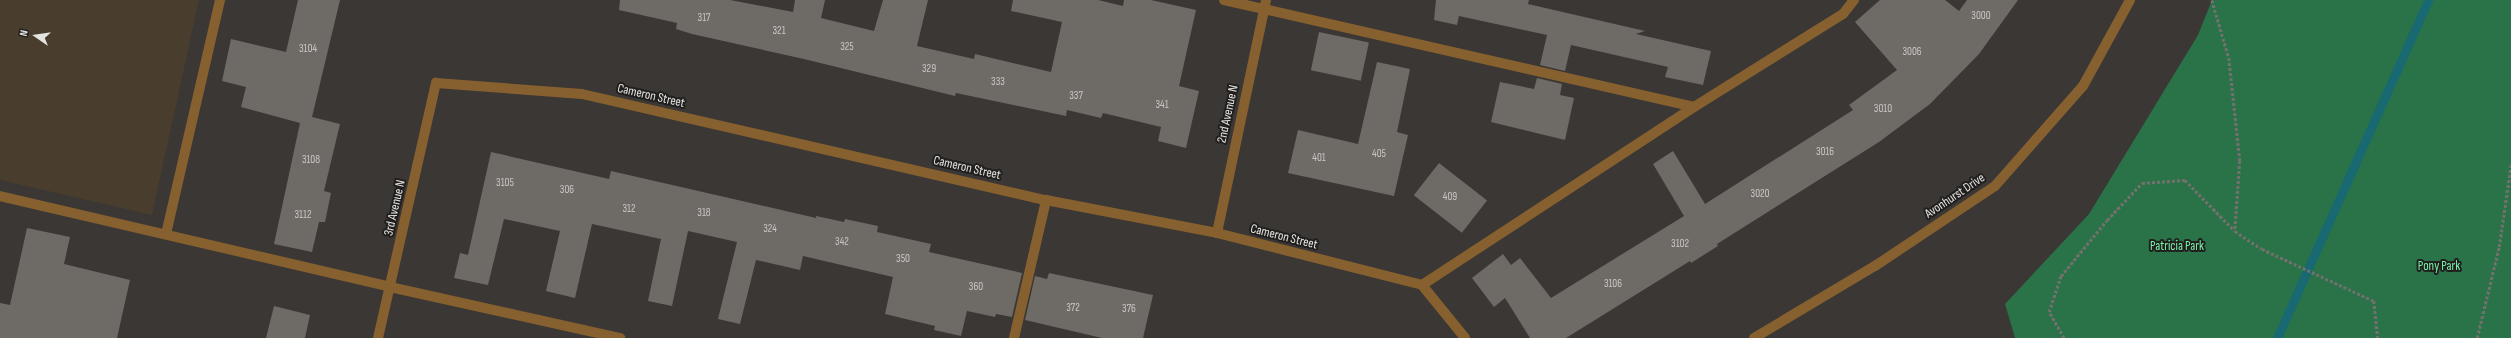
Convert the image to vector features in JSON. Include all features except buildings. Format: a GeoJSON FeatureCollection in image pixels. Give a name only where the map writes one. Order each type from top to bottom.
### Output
{"type":"FeatureCollection","features":[{"type":"Feature","properties":{"kind":"street"},"geometry":{"type":"LineString","coordinates":[[166,234],[220,0]]}},
{"type":"Feature","properties":{"kind":"street"},"geometry":{"type":"LineString","coordinates":[[1224,0],[1265,4],[1694,107]]}},
{"type":"Feature","properties":{"kind":"street"},"geometry":{"type":"LineString","coordinates":[[1465,338],[1422,285],[1694,107],[1843,14],[1854,0]]}},
{"type":"Feature","properties":{"kind":"street","name":"Avonhurst Drive"},"geometry":{"type":"LineString","coordinates":[[1754,338],[1875,266],[1995,186],[2083,86],[2130,0]]}},
{"type":"Feature","properties":{"kind":"street","name":"2nd Avenue N"},"geometry":{"type":"LineString","coordinates":[[1216,233],[1265,4]]}},
{"type":"Feature","properties":{"kind":"street","name":"Cameron Street"},"geometry":{"type":"LineString","coordinates":[[436,83],[582,94],[1046,200],[1216,233],[1422,285]]}},
{"type":"Feature","properties":{"kind":"street","name":"3rd Avenue N"},"geometry":{"type":"LineString","coordinates":[[378,338],[436,83]]}},
{"type":"Feature","properties":{"kind":"street"},"geometry":{"type":"LineString","coordinates":[[0,196],[390,288],[620,338]]}},
{"type":"Feature","properties":{"kind":"street"},"geometry":{"type":"LineString","coordinates":[[1014,338],[1046,200]]}},
{"type":"Feature","properties":{"kind":"path"},"geometry":{"type":"LineString","coordinates":[[2212,0],[2229,58],[2240,161],[2235,231]]}},
{"type":"Feature","properties":{"kind":"path"},"geometry":{"type":"LineString","coordinates":[[2477,338],[2498,247],[2511,165]]}},
{"type":"Feature","properties":{"kind":"path"},"geometry":{"type":"LineString","coordinates":[[2064,338],[2049,312],[2061,276],[2107,220],[2142,183],[2186,180],[2235,231],[2262,249],[2374,301],[2378,338]]}},
{"type":"Feature","properties":{"kind":"shaded area"},"geometry":{"type":"Polygon","coordinates":[[[0,0],[199,0],[152,215],[0,180],[0,0]]]}},
{"type":"Feature","properties":{"kind":"green space"},"geometry":{"type":"Polygon","coordinates":[[[2212,0],[2511,0],[2511,338],[2015,338],[2005,304],[2089,214],[2198,35],[2212,0]]]}},
{"type":"Feature","properties":{"kind":"waterway"},"geometry":{"type":"LineString","coordinates":[[2277,338],[2428,0]]}},
{"type":"Feature","properties":{"kind":"park label","name":"Patricia Park"},"geometry":{"type":"Point","coordinates":[2177,246]}},
{"type":"Feature","properties":{"kind":"park label","name":"Pony Park"},"geometry":{"type":"Point","coordinates":[2439,266]}}]}
